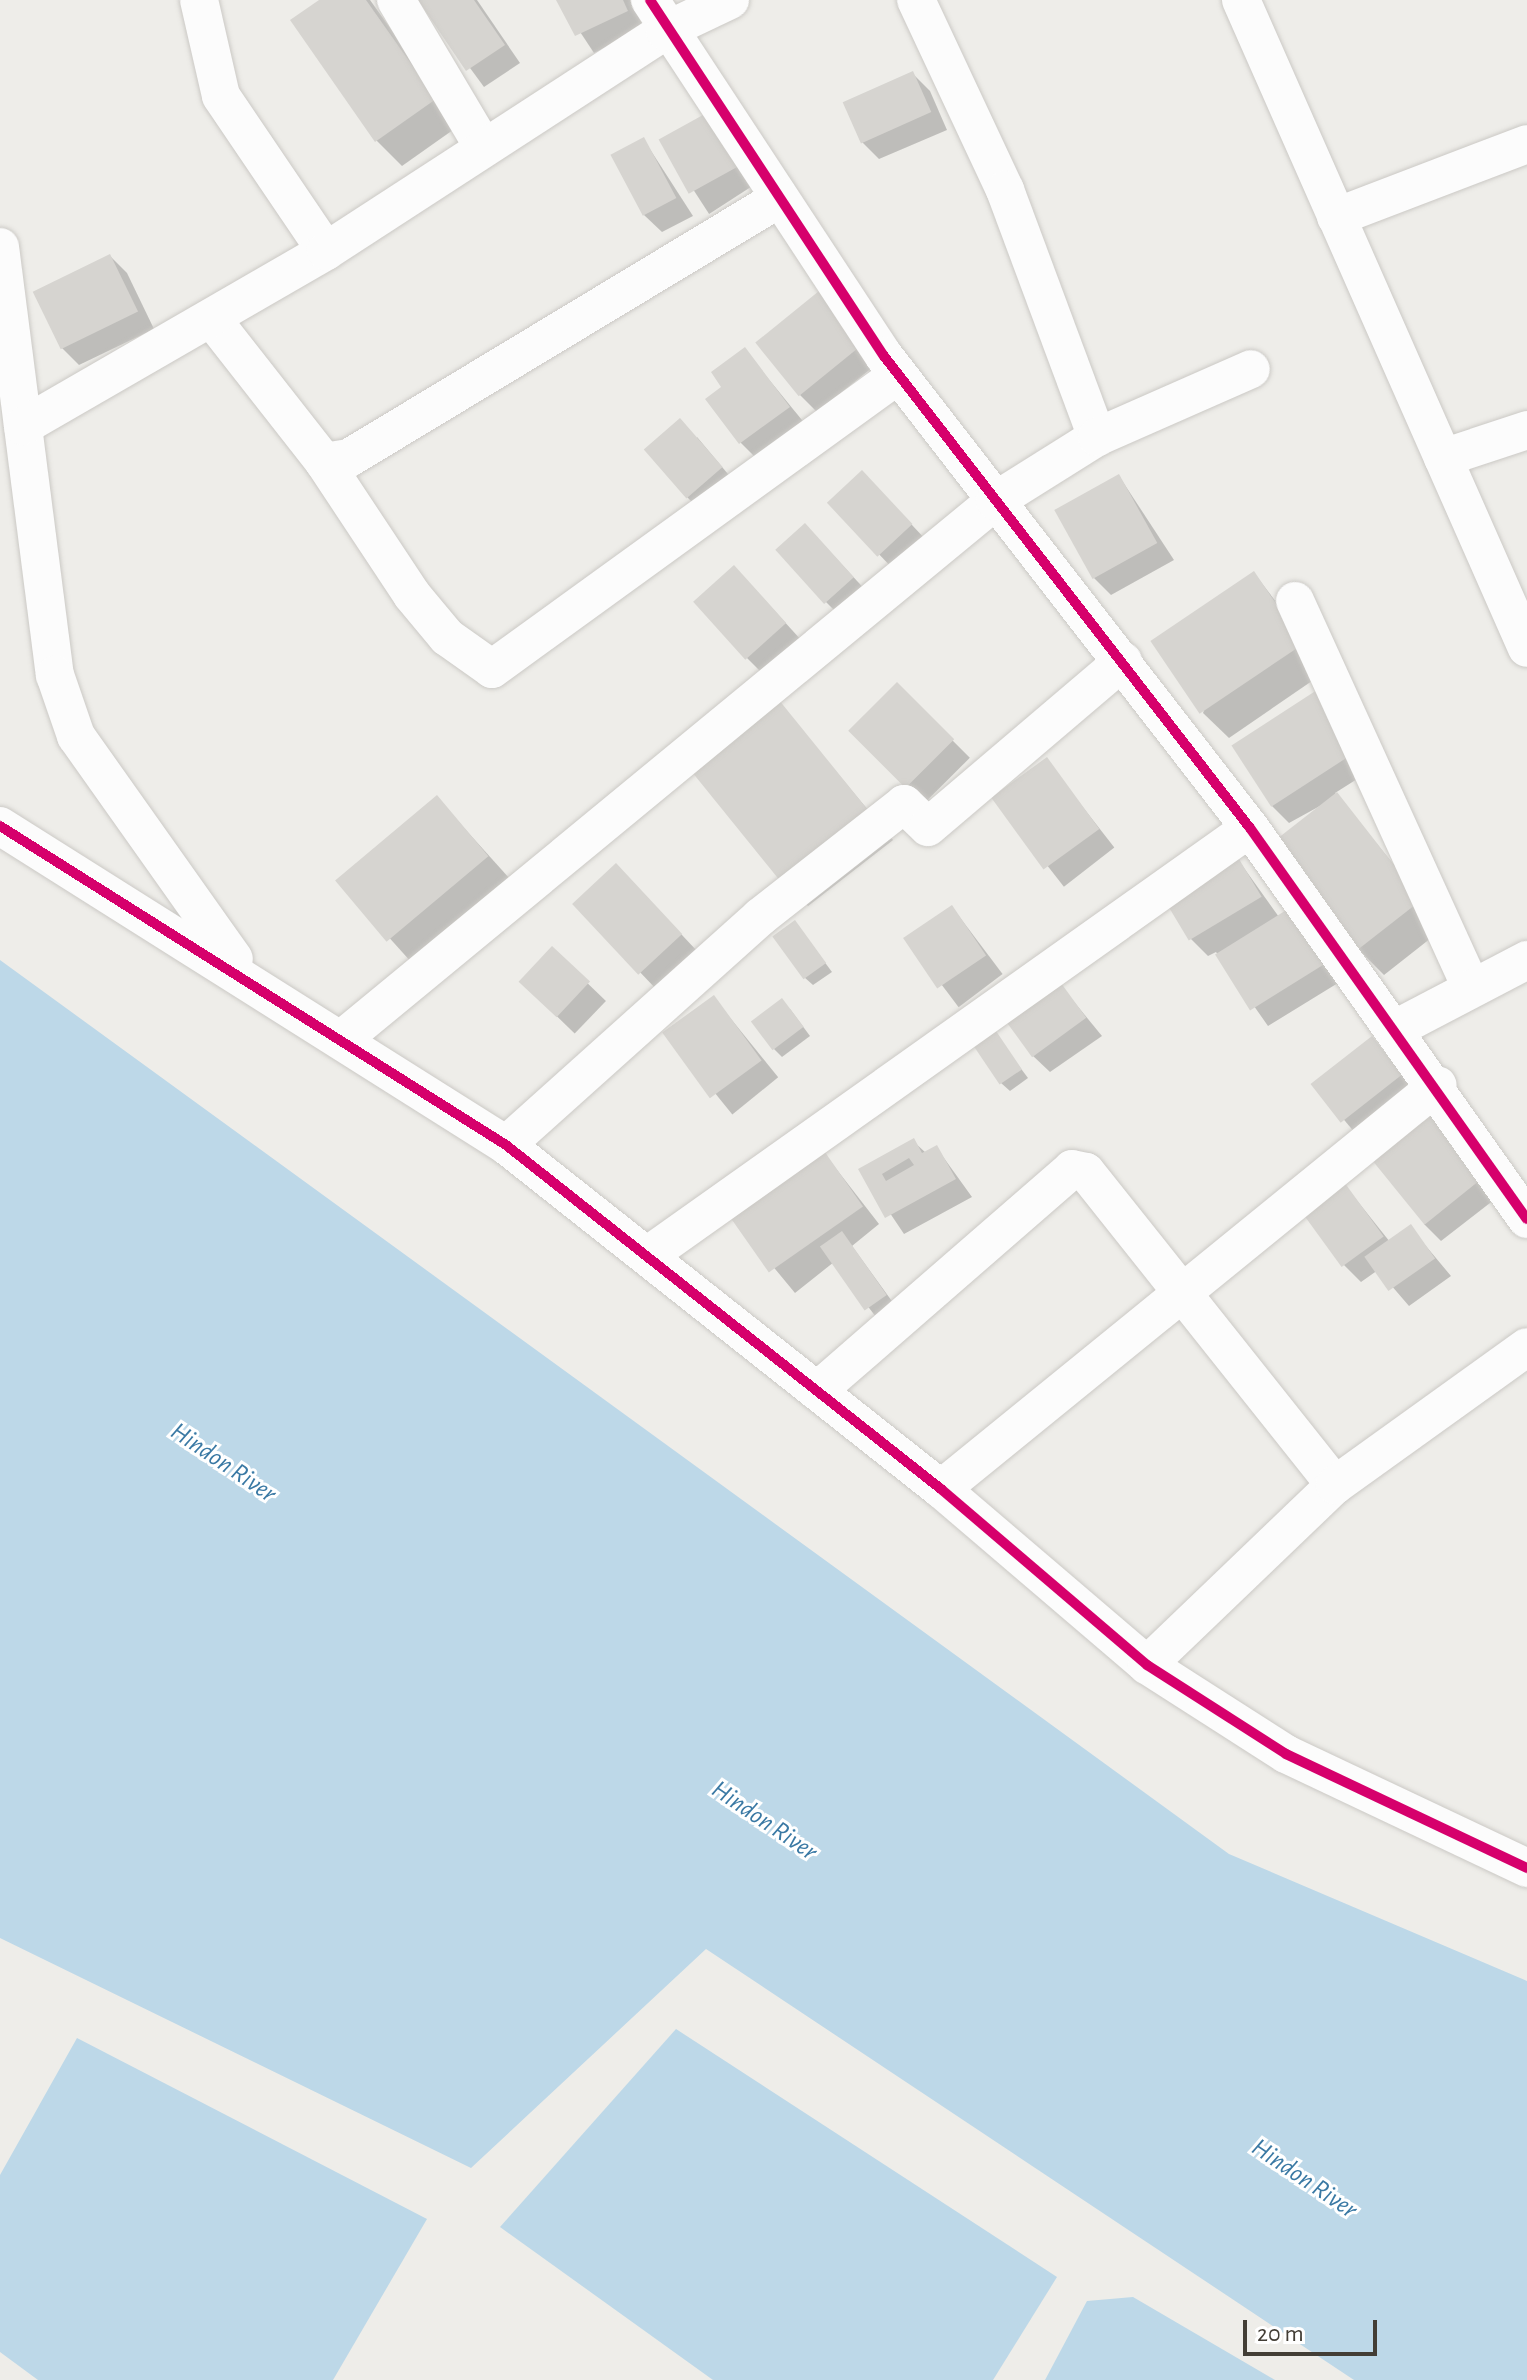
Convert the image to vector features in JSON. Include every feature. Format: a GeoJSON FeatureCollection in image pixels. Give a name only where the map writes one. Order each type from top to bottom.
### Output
{"type":"FeatureCollection","features":[{"type":"Feature","properties":{"kind":"street"},"geometry":{"type":"LineString","coordinates":[[199,0],[221,96],[326,251]]}},
{"type":"Feature","properties":{"kind":"street"},"geometry":{"type":"LineString","coordinates":[[396,0],[482,145]]}},
{"type":"Feature","properties":{"kind":"street"},"geometry":{"type":"LineString","coordinates":[[23,426],[326,251],[482,145],[658,15],[730,0]]}},
{"type":"Feature","properties":{"kind":"street"},"geometry":{"type":"LineString","coordinates":[[916,0],[1005,190],[1097,437]]}},
{"type":"Feature","properties":{"kind":"street"},"geometry":{"type":"LineString","coordinates":[[1241,0],[1527,648]]}},
{"type":"Feature","properties":{"kind":"street"},"geometry":{"type":"LineString","coordinates":[[658,15],[898,375],[1250,828],[1438,1085],[1527,1219]]}},
{"type":"Feature","properties":{"kind":"street"},"geometry":{"type":"LineString","coordinates":[[1336,217],[1527,144]]}},
{"type":"Feature","properties":{"kind":"street"},"geometry":{"type":"LineString","coordinates":[[324,462],[349,458],[780,198]]}},
{"type":"Feature","properties":{"kind":"street"},"geometry":{"type":"LineString","coordinates":[[0,247],[23,426],[13,480],[55,675],[76,736],[245,974]]}},
{"type":"Feature","properties":{"kind":"street"},"geometry":{"type":"LineString","coordinates":[[212,319],[324,462],[412,595],[447,637],[492,669],[898,375]]}},
{"type":"Feature","properties":{"kind":"street"},"geometry":{"type":"LineString","coordinates":[[341,1040],[995,501],[1097,437],[1251,369]]}},
{"type":"Feature","properties":{"kind":"street"},"geometry":{"type":"LineString","coordinates":[[1443,458],[1527,430]]}},
{"type":"Feature","properties":{"kind":"street"},"geometry":{"type":"LineString","coordinates":[[1295,601],[1471,988]]}},
{"type":"Feature","properties":{"kind":"street"},"geometry":{"type":"LineString","coordinates":[[506,1145],[844,851],[904,804],[928,827],[1123,661]]}},
{"type":"Feature","properties":{"kind":"street"},"geometry":{"type":"LineString","coordinates":[[0,826],[245,974],[341,1040],[506,1145],[941,1489],[1147,1665],[1286,1754],[1527,1868]]}},
{"type":"Feature","properties":{"kind":"street"},"geometry":{"type":"LineString","coordinates":[[647,1256],[1250,828]]}},
{"type":"Feature","properties":{"kind":"street"},"geometry":{"type":"LineString","coordinates":[[1397,1028],[1471,988],[1524,968]]}},
{"type":"Feature","properties":{"kind":"street"},"geometry":{"type":"LineString","coordinates":[[941,1489],[1179,1290],[1438,1085]]}},
{"type":"Feature","properties":{"kind":"street"},"geometry":{"type":"LineString","coordinates":[[817,1391],[1072,1169],[1086,1172],[1335,1485]]}},
{"type":"Feature","properties":{"kind":"street"},"geometry":{"type":"LineString","coordinates":[[1147,1665],[1335,1485],[1527,1347]]}},
{"type":"Feature","properties":{"kind":"water","name":"Hindon River"},"geometry":{"type":"Polygon","coordinates":[[[0,960],[1229,1854],[1527,1981],[1527,2380],[1354,2380],[706,1949],[471,2168],[0,1938],[0,960]]]}},
{"type":"Feature","properties":{"kind":"water"},"geometry":{"type":"Polygon","coordinates":[[[676,2029],[1057,2277],[993,2380],[713,2380],[500,2227],[676,2029]]]}},
{"type":"Feature","properties":{"kind":"water"},"geometry":{"type":"Polygon","coordinates":[[[77,2038],[427,2219],[333,2380],[38,2380],[0,2352],[0,2175],[77,2038]]]}},
{"type":"Feature","properties":{"kind":"water"},"geometry":{"type":"Polygon","coordinates":[[[1133,2297],[1275,2380],[1045,2380],[1087,2301],[1133,2297]]]}},
{"type":"Feature","properties":{"kind":"building"},"geometry":{"type":"Polygon","coordinates":[[[319,0],[366,0],[436,99],[375,142],[290,20],[319,0]]]}},
{"type":"Feature","properties":{"kind":"building"},"geometry":{"type":"Polygon","coordinates":[[[418,0],[474,0],[505,45],[466,71],[418,0]]]}},
{"type":"Feature","properties":{"kind":"building"},"geometry":{"type":"Polygon","coordinates":[[[556,0],[623,0],[628,11],[575,36],[556,0]]]}},
{"type":"Feature","properties":{"kind":"building"},"geometry":{"type":"Polygon","coordinates":[[[913,71],[931,112],[861,143],[843,102],[913,71]]]}},
{"type":"Feature","properties":{"kind":"building"},"geometry":{"type":"Polygon","coordinates":[[[712,110],[742,164],[689,194],[659,140],[712,110]]]}},
{"type":"Feature","properties":{"kind":"building"},"geometry":{"type":"Polygon","coordinates":[[[644,137],[676,198],[643,216],[610,155],[644,137]]]}},
{"type":"Feature","properties":{"kind":"building"},"geometry":{"type":"Polygon","coordinates":[[[110,254],[138,312],[61,349],[33,292],[110,254]]]}},
{"type":"Feature","properties":{"kind":"building"},"geometry":{"type":"Polygon","coordinates":[[[819,291],[862,345],[799,396],[755,343],[819,291]]]}},
{"type":"Feature","properties":{"kind":"building"},"geometry":{"type":"Polygon","coordinates":[[[745,347],[790,407],[739,444],[705,399],[721,387],[711,372],[745,347]]]}},
{"type":"Feature","properties":{"kind":"building"},"geometry":{"type":"Polygon","coordinates":[[[680,418],[723,467],[686,499],[644,449],[680,418]]]}},
{"type":"Feature","properties":{"kind":"building"},"geometry":{"type":"Polygon","coordinates":[[[862,470],[912,524],[877,557],[827,503],[862,470]]]}},
{"type":"Feature","properties":{"kind":"building"},"geometry":{"type":"Polygon","coordinates":[[[1119,474],[1157,543],[1093,579],[1054,510],[1119,474]]]}},
{"type":"Feature","properties":{"kind":"building"},"geometry":{"type":"Polygon","coordinates":[[[805,523],[854,577],[824,604],[775,550],[805,523]]]}},
{"type":"Feature","properties":{"kind":"building"},"geometry":{"type":"Polygon","coordinates":[[[734,565],[786,623],[745,660],[693,602],[734,565]]]}},
{"type":"Feature","properties":{"kind":"building"},"geometry":{"type":"Polygon","coordinates":[[[1254,571],[1303,644],[1200,714],[1150,641],[1254,571]]]}},
{"type":"Feature","properties":{"kind":"building"},"geometry":{"type":"Polygon","coordinates":[[[897,682],[954,739],[905,788],[848,731],[897,682]]]}},
{"type":"Feature","properties":{"kind":"building"},"geometry":{"type":"Polygon","coordinates":[[[1317,690],[1357,751],[1271,807],[1231,746],[1317,690]]]}},
{"type":"Feature","properties":{"kind":"building"},"geometry":{"type":"Polygon","coordinates":[[[779,700],[870,812],[782,883],[691,771],[779,700]]]}},
{"type":"Feature","properties":{"kind":"building"},"geometry":{"type":"Polygon","coordinates":[[[1047,757],[1099,829],[1043,870],[991,798],[1047,757]]]}},
{"type":"Feature","properties":{"kind":"building"},"geometry":{"type":"Polygon","coordinates":[[[1337,792],[1421,900],[1357,950],[1272,842],[1337,792]]]}},
{"type":"Feature","properties":{"kind":"building"},"geometry":{"type":"Polygon","coordinates":[[[437,795],[488,856],[387,942],[335,880],[437,795]]]}},
{"type":"Feature","properties":{"kind":"building"},"geometry":{"type":"Polygon","coordinates":[[[1239,859],[1262,897],[1189,940],[1166,903],[1239,859]]]}},
{"type":"Feature","properties":{"kind":"building"},"geometry":{"type":"Polygon","coordinates":[[[616,863],[682,934],[638,975],[572,904],[616,863]]]}},
{"type":"Feature","properties":{"kind":"building"},"geometry":{"type":"Polygon","coordinates":[[[952,905],[986,956],[937,989],[903,938],[952,905]]]}},
{"type":"Feature","properties":{"kind":"building"},"geometry":{"type":"Polygon","coordinates":[[[1288,909],[1323,965],[1250,1011],[1215,955],[1288,909]]]}},
{"type":"Feature","properties":{"kind":"building"},"geometry":{"type":"Polygon","coordinates":[[[795,920],[826,963],[804,979],[772,936],[795,920]]]}},
{"type":"Feature","properties":{"kind":"building"},"geometry":{"type":"Polygon","coordinates":[[[552,946],[590,981],[557,1017],[519,982],[552,946]]]}},
{"type":"Feature","properties":{"kind":"building"},"geometry":{"type":"Polygon","coordinates":[[[1061,983],[1086,1018],[1032,1057],[1007,1022],[1061,983]]]}},
{"type":"Feature","properties":{"kind":"building"},"geometry":{"type":"Polygon","coordinates":[[[714,995],[762,1061],[710,1098],[662,1033],[714,995]]]}},
{"type":"Feature","properties":{"kind":"building"},"geometry":{"type":"Polygon","coordinates":[[[782,998],[804,1027],[773,1050],[751,1021],[782,998]]]}},
{"type":"Feature","properties":{"kind":"building"},"geometry":{"type":"Polygon","coordinates":[[[994,1028],[1022,1069],[1000,1085],[972,1043],[994,1028]]]}},
{"type":"Feature","properties":{"kind":"building"},"geometry":{"type":"Polygon","coordinates":[[[1372,1036],[1402,1075],[1341,1123],[1311,1084],[1372,1036]]]}},
{"type":"Feature","properties":{"kind":"building"},"geometry":{"type":"Polygon","coordinates":[[[1429,1108],[1484,1176],[1425,1225],[1369,1156],[1429,1108]]]}},
{"type":"Feature","properties":{"kind":"building"},"geometry":{"type":"Polygon","coordinates":[[[914,1138],[922,1153],[937,1145],[956,1179],[885,1218],[858,1169],[914,1138]],[[909,1158],[882,1174],[886,1181],[914,1165],[909,1158]]]}},
{"type":"Feature","properties":{"kind":"building"},"geometry":{"type":"Polygon","coordinates":[[[820,1145],[863,1206],[769,1272],[726,1211],[820,1145]]]}},
{"type":"Feature","properties":{"kind":"building"},"geometry":{"type":"Polygon","coordinates":[[[1339,1175],[1384,1236],[1342,1267],[1297,1206],[1339,1175]]]}},
{"type":"Feature","properties":{"kind":"building"},"geometry":{"type":"Polygon","coordinates":[[[1411,1224],[1435,1258],[1388,1291],[1364,1257],[1411,1224]]]}},
{"type":"Feature","properties":{"kind":"building"},"geometry":{"type":"Polygon","coordinates":[[[842,1231],[887,1295],[865,1310],[820,1246],[842,1231]]]}},
{"type":"Feature","properties":{"kind":"cycle path"},"geometry":{"type":"LineString","coordinates":[[650,0],[884,356],[1250,828],[1527,1219]]}},
{"type":"Feature","properties":{"kind":"cycle path"},"geometry":{"type":"LineString","coordinates":[[0,826],[506,1145],[941,1489],[1147,1665],[1286,1754],[1527,1868]]}}]}
